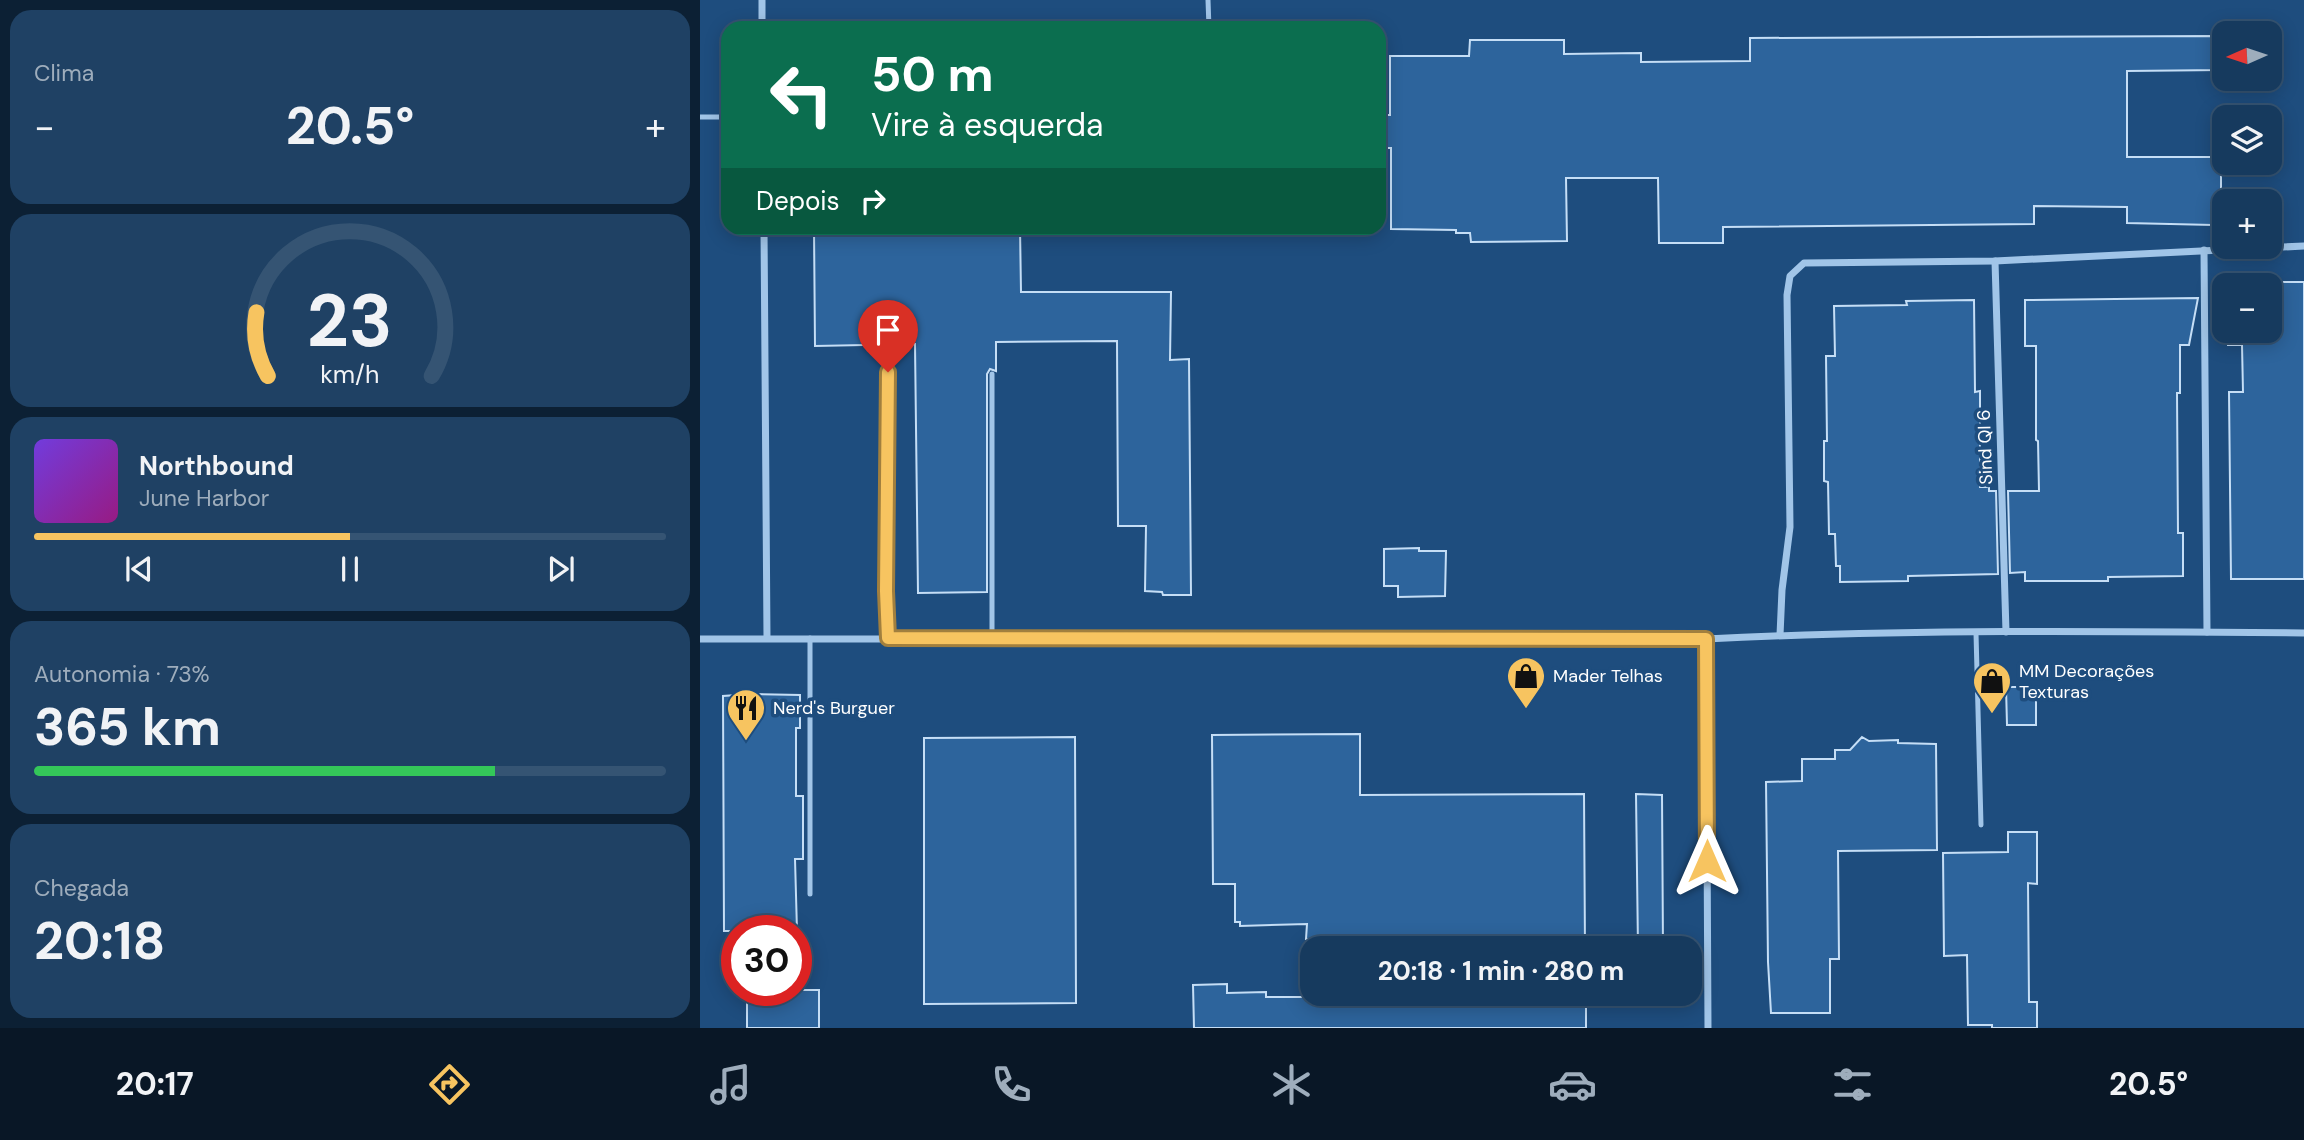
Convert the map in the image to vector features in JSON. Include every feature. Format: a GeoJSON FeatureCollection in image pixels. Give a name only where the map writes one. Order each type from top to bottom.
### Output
{"type":"FeatureCollection","features":[{"type":"Feature","properties":{"kind":"street"},"geometry":{"type":"LineString","coordinates":[[762,0],[762,21]]}},
{"type":"Feature","properties":{"kind":"street"},"geometry":{"type":"LineString","coordinates":[[764,235],[767,638]]}},
{"type":"Feature","properties":{"kind":"street"},"geometry":{"type":"LineString","coordinates":[[1780,635],[1782,590],[1790,527],[1787,295],[1790,276],[1804,263],[1995,261],[2304,246]]}},
{"type":"Feature","properties":{"kind":"street"},"geometry":{"type":"LineString","coordinates":[[2204,250],[2207,632]]}},
{"type":"Feature","properties":{"kind":"street","name":"Sind QI 6"},"geometry":{"type":"LineString","coordinates":[[1995,261],[2006,632]]}},
{"type":"Feature","properties":{"kind":"street"},"geometry":{"type":"LineString","coordinates":[[700,639],[1706,639],[1780,635],[2006,632],[2304,633]]}},
{"type":"Feature","properties":{"kind":"street"},"geometry":{"type":"LineString","coordinates":[[1706,639],[1708,1028]]}},
{"type":"Feature","properties":{"kind":"lane"},"geometry":{"type":"LineString","coordinates":[[1209,0],[1209,21]]}},
{"type":"Feature","properties":{"kind":"lane"},"geometry":{"type":"LineString","coordinates":[[700,117],[721,117]]}},
{"type":"Feature","properties":{"kind":"lane"},"geometry":{"type":"LineString","coordinates":[[888,372],[888,638]]}},
{"type":"Feature","properties":{"kind":"lane"},"geometry":{"type":"LineString","coordinates":[[992,374],[992,638]]}},
{"type":"Feature","properties":{"kind":"lane"},"geometry":{"type":"LineString","coordinates":[[1976,633],[1981,825]]}},
{"type":"Feature","properties":{"kind":"lane"},"geometry":{"type":"LineString","coordinates":[[810,638],[810,894]]}},
{"type":"Feature","properties":{"kind":"building"},"geometry":{"type":"Polygon","coordinates":[[[2212,36],[2212,70],[2127,71],[2127,157],[2212,157],[2212,175],[2221,175],[2221,189],[2212,189],[2212,225],[2127,223],[2127,207],[2034,206],[2034,224],[1723,227],[1723,243],[1659,243],[1658,178],[1566,178],[1567,241],[1471,242],[1470,233],[1456,233],[1456,230],[1391,229],[1391,148],[1386,148],[1386,115],[1390,115],[1390,56],[1469,56],[1470,40],[1564,40],[1564,54],[1641,53],[1641,62],[1750,61],[1750,38],[2212,36]]]}},
{"type":"Feature","properties":{"kind":"building"},"geometry":{"type":"Polygon","coordinates":[[[814,235],[1020,235],[1021,292],[1171,292],[1170,360],[1189,359],[1191,595],[1163,595],[1162,592],[1145,591],[1146,526],[1118,526],[1117,341],[996,342],[996,371],[990,369],[987,374],[987,592],[918,593],[915,344],[815,346],[814,235]]]}},
{"type":"Feature","properties":{"kind":"building"},"geometry":{"type":"Polygon","coordinates":[[[2282,282],[2304,282],[2304,579],[2231,579],[2229,392],[2243,392],[2242,345],[2228,345],[2282,343],[2282,282]]]}},
{"type":"Feature","properties":{"kind":"building"},"geometry":{"type":"Polygon","coordinates":[[[2198,298],[2189,345],[2180,345],[2180,393],[2177,393],[2178,533],[2183,533],[2183,576],[2108,577],[2108,581],[2025,581],[2025,572],[2010,573],[2008,491],[2039,491],[2036,346],[2025,346],[2025,300],[2198,298]]]}},
{"type":"Feature","properties":{"kind":"building"},"geometry":{"type":"Polygon","coordinates":[[[1974,300],[1975,392],[1980,391],[1980,487],[1989,487],[1989,491],[1996,491],[1998,574],[1908,576],[1908,581],[1840,582],[1840,566],[1836,566],[1835,534],[1829,534],[1828,482],[1824,481],[1824,441],[1827,441],[1826,356],[1835,356],[1834,306],[1907,305],[1906,301],[1974,300]]]}},
{"type":"Feature","properties":{"kind":"building"},"geometry":{"type":"Polygon","coordinates":[[[1419,548],[1419,551],[1446,551],[1445,596],[1398,597],[1398,586],[1384,586],[1384,549],[1419,548]]]}},
{"type":"Feature","properties":{"kind":"building"},"geometry":{"type":"Polygon","coordinates":[[[2006,687],[2036,687],[2036,725],[2007,725],[2006,687]]]}},
{"type":"Feature","properties":{"kind":"building"},"geometry":{"type":"Polygon","coordinates":[[[800,695],[800,728],[796,728],[796,796],[803,796],[803,859],[795,859],[797,915],[724,915],[723,696],[800,695]]]}},
{"type":"Feature","properties":{"kind":"building"},"geometry":{"type":"Polygon","coordinates":[[[1360,734],[1360,795],[1584,794],[1585,936],[1306,936],[1307,924],[1240,926],[1240,922],[1235,922],[1235,884],[1213,884],[1212,735],[1360,734]]]}},
{"type":"Feature","properties":{"kind":"building"},"geometry":{"type":"Polygon","coordinates":[[[1075,737],[1076,1003],[924,1004],[924,738],[1075,737]]]}},
{"type":"Feature","properties":{"kind":"building"},"geometry":{"type":"Polygon","coordinates":[[[1862,737],[1869,741],[1898,740],[1898,743],[1936,744],[1937,850],[1838,851],[1839,959],[1830,959],[1830,1013],[1771,1013],[1766,782],[1802,781],[1802,759],[1835,759],[1835,750],[1850,750],[1862,737]]]}},
{"type":"Feature","properties":{"kind":"building"},"geometry":{"type":"Polygon","coordinates":[[[1636,794],[1662,795],[1663,936],[1638,936],[1636,794]]]}},
{"type":"Feature","properties":{"kind":"building"},"geometry":{"type":"Polygon","coordinates":[[[2008,832],[2037,832],[2037,884],[2028,883],[2029,1002],[2037,1002],[2037,1028],[1968,1025],[1967,955],[1944,956],[1943,853],[2008,852],[2008,832]]]}},
{"type":"Feature","properties":{"kind":"building"},"geometry":{"type":"Polygon","coordinates":[[[1227,984],[1227,993],[1266,992],[1266,997],[1300,997],[1300,1006],[1586,1006],[1586,1028],[1194,1028],[1193,985],[1227,984]]]}},
{"type":"Feature","properties":{"kind":"building"},"geometry":{"type":"Polygon","coordinates":[[[812,990],[819,990],[819,1028],[747,1028],[747,1006],[812,1006],[812,990]]]}},
{"type":"Feature","properties":{"kind":"place","name":"Mader Telhas"},"geometry":{"type":"Point","coordinates":[1526,710]}},
{"type":"Feature","properties":{"kind":"place","name":"MM Decorações Texturas"},"geometry":{"type":"Point","coordinates":[1992,715]}},
{"type":"Feature","properties":{"kind":"place","name":"Nerd's Burguer"},"geometry":{"type":"Point","coordinates":[746,742]}},
{"type":"Feature","properties":{"kind":"route"},"geometry":{"type":"LineString","coordinates":[[888,372],[888,638],[1706,639],[1707,861]]}}]}
